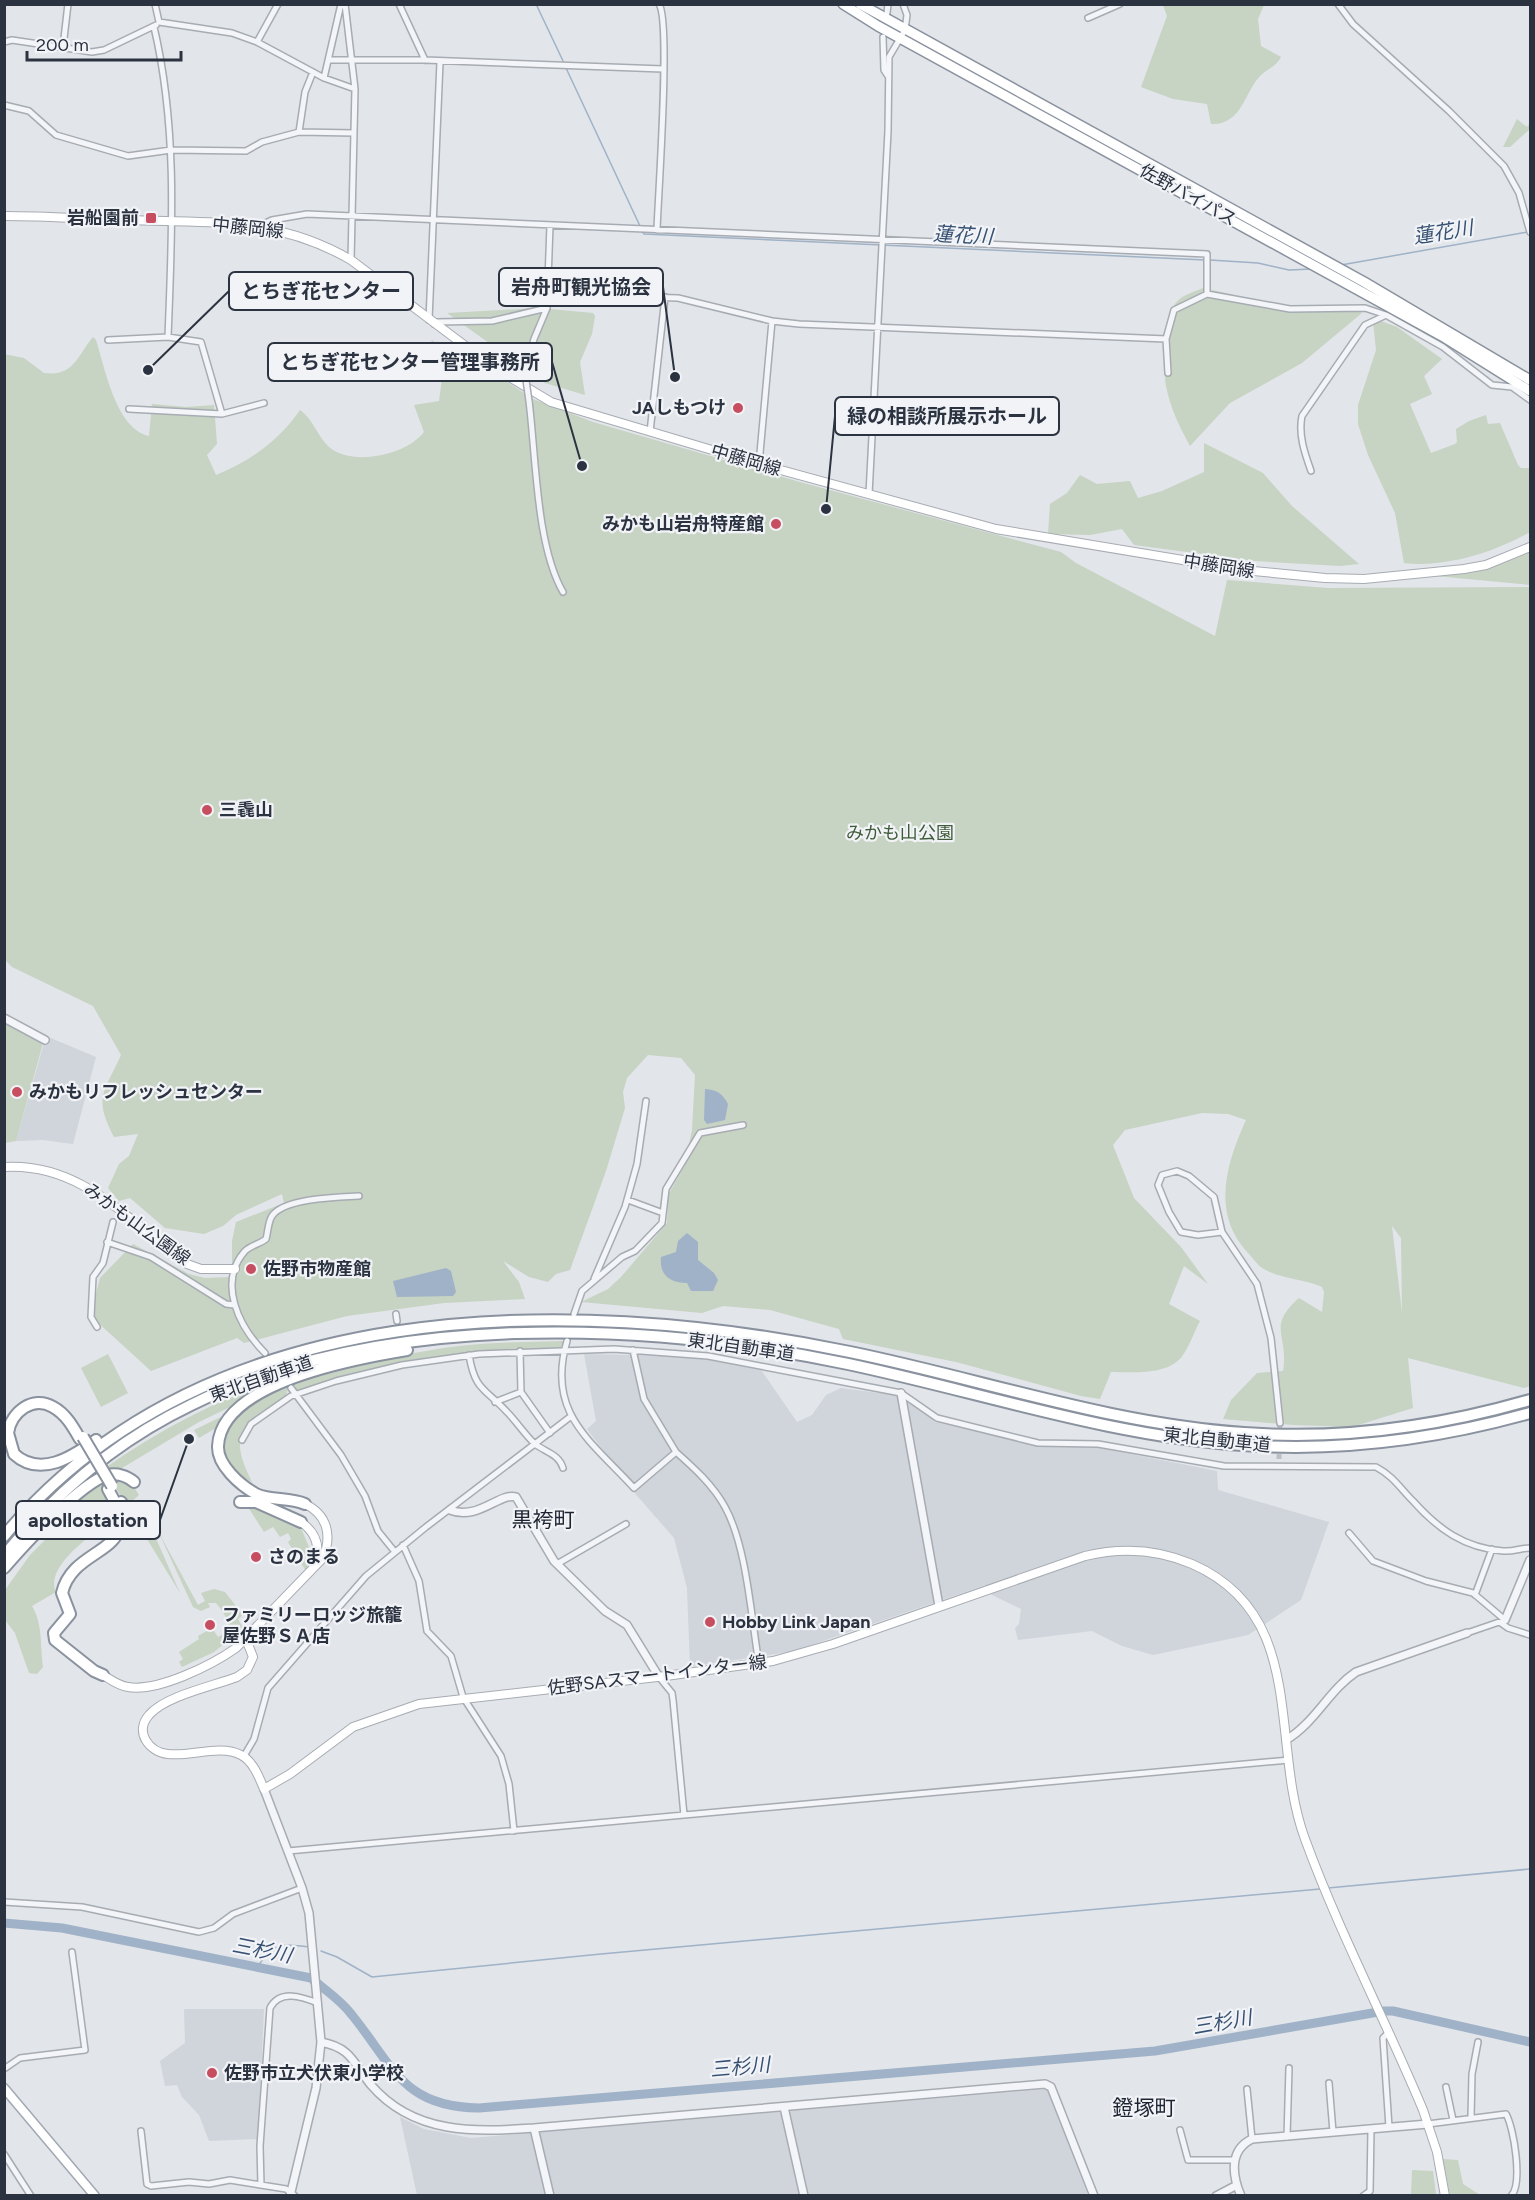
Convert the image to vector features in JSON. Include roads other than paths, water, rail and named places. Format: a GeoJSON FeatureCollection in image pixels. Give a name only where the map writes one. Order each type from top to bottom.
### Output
{"type":"FeatureCollection","features":[{"type":"Feature","properties":{"kind":"highway","name":"佐野バイパス"},"geometry":{"type":"LineString","coordinates":[[843,4],[1364,282],[1530,380]]}},
{"type":"Feature","properties":{"kind":"highway","name":"佐野バイパス"},"geometry":{"type":"LineString","coordinates":[[860,4],[902,34],[1442,336],[1530,391]]}},
{"type":"Feature","properties":{"kind":"highway","name":"東北自動車道"},"geometry":{"type":"LineString","coordinates":[[4,1536],[50,1487],[78,1462],[141,1417],[196,1388],[271,1359],[353,1339],[452,1326],[560,1322],[673,1326],[788,1341],[894,1362],[1119,1416],[1218,1431],[1306,1435],[1377,1431],[1449,1420],[1530,1400]]}},
{"type":"Feature","properties":{"kind":"highway","name":"東北自動車道"},"geometry":{"type":"LineString","coordinates":[[4,1556],[41,1515],[94,1466],[147,1429],[200,1400],[256,1377],[327,1357],[403,1344],[475,1336],[622,1335],[747,1346],[847,1364],[1138,1432],[1246,1445],[1317,1447],[1378,1443],[1451,1432],[1530,1413]]}},
{"type":"Feature","properties":{"kind":"highway"},"geometry":{"type":"LineString","coordinates":[[305,1504],[257,1494],[225,1468],[219,1453],[219,1441],[232,1415],[252,1398],[303,1375],[380,1355],[475,1336]]}},
{"type":"Feature","properties":{"kind":"highway"},"geometry":{"type":"LineString","coordinates":[[82,1438],[64,1415],[44,1404],[33,1404],[17,1412],[8,1432],[11,1448],[20,1459],[33,1464],[58,1462],[158,1401],[177,1391],[196,1388]]}},
{"type":"Feature","properties":{"kind":"highway"},"geometry":{"type":"LineString","coordinates":[[4,1421],[22,1403],[47,1399],[65,1410],[139,1533]]}},
{"type":"Feature","properties":{"kind":"highway"},"geometry":{"type":"LineString","coordinates":[[4,1568],[40,1530],[91,1483],[113,1475],[129,1478],[134,1482]]}},
{"type":"Feature","properties":{"kind":"highway"},"geometry":{"type":"LineString","coordinates":[[103,1675],[94,1671],[55,1640],[54,1633],[69,1617],[62,1593],[69,1576],[83,1562],[110,1545],[118,1534],[121,1523],[120,1510],[110,1488]]}},
{"type":"Feature","properties":{"kind":"highway"},"geometry":{"type":"LineString","coordinates":[[240,1502],[256,1502],[301,1522]]}},
{"type":"Feature","properties":{"kind":"highway"},"geometry":{"type":"LineString","coordinates":[[76,1623],[63,1627],[60,1637],[103,1675]]}},
{"type":"Feature","properties":{"kind":"main road","name":"中藤岡線"},"geometry":{"type":"LineString","coordinates":[[4,216],[259,226],[314,240],[351,260],[505,376],[551,402],[759,464],[996,529],[1298,577],[1364,579],[1464,569],[1486,565],[1530,547]]}},
{"type":"Feature","properties":{"kind":"main road","name":"みかも山公園線"},"geometry":{"type":"LineString","coordinates":[[4,1167],[22,1166],[62,1174],[96,1193],[187,1264],[201,1269],[235,1269]]}},
{"type":"Feature","properties":{"kind":"main road"},"geometry":{"type":"LineString","coordinates":[[103,1675],[124,1686],[142,1687],[173,1679],[213,1662],[246,1639],[323,1558],[328,1534],[324,1518],[305,1504]]}},
{"type":"Feature","properties":{"kind":"main road"},"geometry":{"type":"LineString","coordinates":[[301,1522],[312,1532],[318,1549],[311,1572]]}},
{"type":"Feature","properties":{"kind":"main road","name":"佐野SAスマートインター線"},"geometry":{"type":"LineString","coordinates":[[264,1789],[290,1774],[339,1736],[366,1721],[419,1704],[463,1697],[659,1677],[759,1664],[799,1654],[1097,1553],[1132,1550],[1168,1555],[1200,1568],[1229,1588],[1261,1627],[1277,1665],[1299,1822],[1321,1879],[1389,2032]]}},
{"type":"Feature","properties":{"kind":"main road"},"geometry":{"type":"LineString","coordinates":[[246,1639],[253,1658],[247,1670],[230,1680],[161,1705],[146,1719],[143,1731],[147,1743],[160,1753],[175,1755],[227,1751],[243,1756],[250,1762],[264,1789]]}},
{"type":"Feature","properties":{"kind":"main road"},"geometry":{"type":"LineString","coordinates":[[1389,2032],[1428,2124],[1437,2152],[1445,2196]]}},
{"type":"Feature","properties":{"kind":"main road"},"geometry":{"type":"LineString","coordinates":[[4,2088],[95,2196]]}},
{"type":"Feature","properties":{"kind":"street"},"geometry":{"type":"LineString","coordinates":[[63,47],[68,4]]}},
{"type":"Feature","properties":{"kind":"street"},"geometry":{"type":"LineString","coordinates":[[155,4],[159,22]]}},
{"type":"Feature","properties":{"kind":"street"},"geometry":{"type":"LineString","coordinates":[[257,42],[278,4]]}},
{"type":"Feature","properties":{"kind":"street"},"geometry":{"type":"LineString","coordinates":[[343,4],[355,89],[351,260]]}},
{"type":"Feature","properties":{"kind":"street"},"geometry":{"type":"LineString","coordinates":[[324,78],[343,4]]}},
{"type":"Feature","properties":{"kind":"street"},"geometry":{"type":"LineString","coordinates":[[399,4],[425,60]]}},
{"type":"Feature","properties":{"kind":"street"},"geometry":{"type":"LineString","coordinates":[[657,230],[663,69],[663,15],[659,4]]}},
{"type":"Feature","properties":{"kind":"street"},"geometry":{"type":"LineString","coordinates":[[887,13],[888,4]]}},
{"type":"Feature","properties":{"kind":"street"},"geometry":{"type":"LineString","coordinates":[[869,494],[890,51],[902,34],[907,15],[903,4]]}},
{"type":"Feature","properties":{"kind":"street"},"geometry":{"type":"LineString","coordinates":[[1088,18],[1120,4]]}},
{"type":"Feature","properties":{"kind":"street"},"geometry":{"type":"LineString","coordinates":[[1338,4],[1353,24],[1449,111],[1504,166],[1519,193],[1530,230]]}},
{"type":"Feature","properties":{"kind":"street"},"geometry":{"type":"LineString","coordinates":[[4,42],[12,40],[92,52],[104,50],[154,27],[159,22]]}},
{"type":"Feature","properties":{"kind":"street"},"geometry":{"type":"LineString","coordinates":[[159,22],[232,33],[257,42],[324,78],[355,89]]}},
{"type":"Feature","properties":{"kind":"street"},"geometry":{"type":"LineString","coordinates":[[154,27],[163,74],[171,150],[168,337]]}},
{"type":"Feature","properties":{"kind":"street"},"geometry":{"type":"LineString","coordinates":[[883,37],[884,70],[889,78]]}},
{"type":"Feature","properties":{"kind":"street"},"geometry":{"type":"LineString","coordinates":[[329,60],[425,60],[663,69]]}},
{"type":"Feature","properties":{"kind":"street"},"geometry":{"type":"LineString","coordinates":[[440,62],[431,322],[492,321],[547,308]]}},
{"type":"Feature","properties":{"kind":"street"},"geometry":{"type":"LineString","coordinates":[[299,132],[303,101],[313,72]]}},
{"type":"Feature","properties":{"kind":"street"},"geometry":{"type":"LineString","coordinates":[[4,105],[29,111],[56,135],[128,156],[171,150],[246,151],[262,142],[299,132],[354,133]]}},
{"type":"Feature","properties":{"kind":"street"},"geometry":{"type":"LineString","coordinates":[[259,226],[272,220],[301,215],[352,216],[645,229],[881,243],[1207,255],[1207,294]]}},
{"type":"Feature","properties":{"kind":"street"},"geometry":{"type":"LineString","coordinates":[[550,225],[547,308],[534,339],[525,373],[530,401],[539,507],[555,579],[563,592]]}},
{"type":"Feature","properties":{"kind":"street"},"geometry":{"type":"LineString","coordinates":[[548,294],[665,297],[691,300],[772,321],[877,328],[1166,339]]}},
{"type":"Feature","properties":{"kind":"street"},"geometry":{"type":"LineString","coordinates":[[1168,373],[1166,339],[1174,310],[1207,294],[1290,309],[1365,308],[1386,315],[1443,347],[1492,385],[1512,387],[1530,400]]}},
{"type":"Feature","properties":{"kind":"street"},"geometry":{"type":"LineString","coordinates":[[650,432],[665,297]]}},
{"type":"Feature","properties":{"kind":"street"},"geometry":{"type":"LineString","coordinates":[[1311,471],[1300,429],[1302,416],[1365,325],[1386,315]]}},
{"type":"Feature","properties":{"kind":"street"},"geometry":{"type":"LineString","coordinates":[[759,464],[772,321]]}},
{"type":"Feature","properties":{"kind":"street"},"geometry":{"type":"LineString","coordinates":[[108,340],[168,337],[201,342],[222,414]]}},
{"type":"Feature","properties":{"kind":"street"},"geometry":{"type":"LineString","coordinates":[[129,409],[222,414],[264,403]]}},
{"type":"Feature","properties":{"kind":"street"},"geometry":{"type":"LineString","coordinates":[[4,1018],[45,1040]]}},
{"type":"Feature","properties":{"kind":"street"},"geometry":{"type":"LineString","coordinates":[[594,1279],[628,1200],[637,1164],[646,1101]]}},
{"type":"Feature","properties":{"kind":"street"},"geometry":{"type":"LineString","coordinates":[[574,1314],[582,1292],[594,1279],[622,1257],[635,1251],[662,1223],[666,1189],[700,1133],[742,1125]]}},
{"type":"Feature","properties":{"kind":"street"},"geometry":{"type":"LineString","coordinates":[[1222,1232],[1198,1235],[1181,1232],[1169,1212],[1158,1185],[1162,1175],[1177,1171],[1195,1179],[1216,1200],[1222,1232],[1248,1267],[1261,1292],[1278,1385],[1280,1423]]}},
{"type":"Feature","properties":{"kind":"street"},"geometry":{"type":"LineString","coordinates":[[265,1353],[246,1330],[234,1305],[235,1269],[246,1250],[266,1239],[272,1216],[281,1209],[314,1199],[359,1196]]}},
{"type":"Feature","properties":{"kind":"street"},"geometry":{"type":"LineString","coordinates":[[628,1200],[663,1213]]}},
{"type":"Feature","properties":{"kind":"street"},"geometry":{"type":"LineString","coordinates":[[97,1327],[92,1322],[93,1277],[103,1263],[113,1222]]}},
{"type":"Feature","properties":{"kind":"street"},"geometry":{"type":"LineString","coordinates":[[107,1242],[142,1253],[226,1304],[234,1305]]}},
{"type":"Feature","properties":{"kind":"street"},"geometry":{"type":"LineString","coordinates":[[567,1341],[560,1371],[561,1393],[570,1417],[634,1488],[676,1452]]}},
{"type":"Feature","properties":{"kind":"street"},"geometry":{"type":"LineString","coordinates":[[633,1350],[644,1400],[676,1452],[704,1478],[725,1506],[740,1541],[759,1664]]}},
{"type":"Feature","properties":{"kind":"street"},"geometry":{"type":"LineString","coordinates":[[242,1440],[251,1424],[264,1413],[296,1394],[402,1365],[469,1355],[520,1351],[633,1350],[708,1356],[901,1394],[937,1419],[1038,1443],[1098,1444],[1224,1466],[1377,1467],[1392,1475],[1419,1508],[1450,1536],[1492,1550],[1512,1551],[1530,1548]]}},
{"type":"Feature","properties":{"kind":"street"},"geometry":{"type":"LineString","coordinates":[[520,1351],[521,1392],[550,1433]]}},
{"type":"Feature","properties":{"kind":"street"},"geometry":{"type":"LineString","coordinates":[[469,1355],[477,1382],[535,1444],[558,1458],[563,1468]]}},
{"type":"Feature","properties":{"kind":"street"},"geometry":{"type":"LineString","coordinates":[[400,1356],[402,1365]]}},
{"type":"Feature","properties":{"kind":"street"},"geometry":{"type":"LineString","coordinates":[[291,1388],[341,1455],[365,1496],[378,1531],[395,1552]]}},
{"type":"Feature","properties":{"kind":"street"},"geometry":{"type":"LineString","coordinates":[[495,1402],[521,1392]]}},
{"type":"Feature","properties":{"kind":"street"},"geometry":{"type":"LineString","coordinates":[[901,1394],[939,1606]]}},
{"type":"Feature","properties":{"kind":"street"},"geometry":{"type":"LineString","coordinates":[[243,1756],[254,1738],[268,1688],[366,1576],[570,1417]]}},
{"type":"Feature","properties":{"kind":"street"},"geometry":{"type":"LineString","coordinates":[[1278,1466],[1279,1459]]}},
{"type":"Feature","properties":{"kind":"street"},"geometry":{"type":"LineString","coordinates":[[450,1510],[475,1511],[513,1495],[557,1564],[605,1611],[627,1625],[659,1677],[672,1693],[684,1815]]}},
{"type":"Feature","properties":{"kind":"street"},"geometry":{"type":"LineString","coordinates":[[557,1564],[626,1524]]}},
{"type":"Feature","properties":{"kind":"street"},"geometry":{"type":"LineString","coordinates":[[1349,1533],[1373,1561],[1474,1595],[1508,1628],[1530,1635]]}},
{"type":"Feature","properties":{"kind":"street"},"geometry":{"type":"LineString","coordinates":[[403,1545],[419,1581],[424,1626],[431,1638],[451,1656],[463,1697],[501,1756],[509,1784],[514,1831]]}},
{"type":"Feature","properties":{"kind":"street"},"geometry":{"type":"LineString","coordinates":[[1474,1595],[1492,1550]]}},
{"type":"Feature","properties":{"kind":"street"},"geometry":{"type":"LineString","coordinates":[[1286,1740],[1306,1724],[1346,1679],[1356,1672],[1503,1622],[1530,1560]]}},
{"type":"Feature","properties":{"kind":"street"},"geometry":{"type":"LineString","coordinates":[[288,1851],[1289,1760]]}},
{"type":"Feature","properties":{"kind":"street"},"geometry":{"type":"LineString","coordinates":[[141,2131],[147,2184],[151,2186],[189,2182],[209,2184],[230,2180],[261,2185],[292,2194],[316,2088],[321,2042],[310,1920],[302,1888],[264,1789]]}},
{"type":"Feature","properties":{"kind":"street"},"geometry":{"type":"LineString","coordinates":[[4,1902],[82,1907],[199,1932],[214,1928],[233,1914],[302,1888]]}},
{"type":"Feature","properties":{"kind":"street"},"geometry":{"type":"LineString","coordinates":[[4,2069],[20,2058],[85,2050],[72,1952]]}},
{"type":"Feature","properties":{"kind":"street"},"geometry":{"type":"LineString","coordinates":[[261,2185],[260,2146],[270,2008],[279,1999],[291,1995],[318,2003]]}},
{"type":"Feature","properties":{"kind":"street"},"geometry":{"type":"LineString","coordinates":[[1389,2032],[1383,2038],[1389,2127]]}},
{"type":"Feature","properties":{"kind":"street"},"geometry":{"type":"LineString","coordinates":[[321,2042],[342,2047],[386,2100],[403,2112],[439,2127],[473,2131],[534,2128],[1049,2084],[1094,2196]]}},
{"type":"Feature","properties":{"kind":"street"},"geometry":{"type":"LineString","coordinates":[[1471,2117],[1472,2074],[1478,2042]]}},
{"type":"Feature","properties":{"kind":"street"},"geometry":{"type":"LineString","coordinates":[[1287,2137],[1289,2068]]}},
{"type":"Feature","properties":{"kind":"street"},"geometry":{"type":"LineString","coordinates":[[1329,2083],[1333,2132]]}},
{"type":"Feature","properties":{"kind":"street"},"geometry":{"type":"LineString","coordinates":[[1446,2087],[1453,2120]]}},
{"type":"Feature","properties":{"kind":"street"},"geometry":{"type":"LineString","coordinates":[[1247,2089],[1252,2139]]}},
{"type":"Feature","properties":{"kind":"street"},"geometry":{"type":"LineString","coordinates":[[784,2107],[804,2196]]}},
{"type":"Feature","properties":{"kind":"street"},"geometry":{"type":"LineString","coordinates":[[1241,2196],[1237,2185],[1234,2160],[1241,2145],[1252,2139],[1428,2124],[1501,2114],[1508,2116],[1518,2173],[1516,2190],[1511,2196]]}},
{"type":"Feature","properties":{"kind":"street"},"geometry":{"type":"LineString","coordinates":[[534,2128],[550,2196]]}},
{"type":"Feature","properties":{"kind":"street"},"geometry":{"type":"LineString","coordinates":[[1363,2196],[1370,2191],[1371,2129]]}},
{"type":"Feature","properties":{"kind":"street"},"geometry":{"type":"LineString","coordinates":[[1180,2130],[1188,2160],[1234,2160]]}},
{"type":"Feature","properties":{"kind":"street"},"geometry":{"type":"LineString","coordinates":[[4,2154],[31,2196]]}},
{"type":"Feature","properties":{"kind":"street"},"geometry":{"type":"LineString","coordinates":[[1216,2196],[1237,2185]]}},
{"type":"Feature","properties":{"kind":"water"},"geometry":{"type":"Polygon","coordinates":[[[705,1089],[719,1093],[726,1100],[728,1104],[725,1120],[707,1124],[704,1120],[705,1089]]]}},
{"type":"Feature","properties":{"kind":"water"},"geometry":{"type":"Polygon","coordinates":[[[687,1233],[698,1242],[698,1260],[714,1273],[718,1280],[713,1291],[691,1291],[687,1283],[671,1280],[662,1269],[661,1257],[676,1252],[678,1241],[687,1233]]]}},
{"type":"Feature","properties":{"kind":"water"},"geometry":{"type":"Polygon","coordinates":[[[446,1268],[451,1271],[456,1292],[453,1296],[397,1297],[393,1281],[446,1268]]]}},
{"type":"Feature","properties":{"kind":"waterway","name":"蓮花川"},"geometry":{"type":"LineString","coordinates":[[536,4],[564,63]]}},
{"type":"Feature","properties":{"kind":"waterway","name":"蓮花川"},"geometry":{"type":"LineString","coordinates":[[566,68],[640,226]]}},
{"type":"Feature","properties":{"kind":"waterway","name":"蓮花川"},"geometry":{"type":"LineString","coordinates":[[642,231],[644,234],[1205,260]]}},
{"type":"Feature","properties":{"kind":"waterway","name":"蓮花川"},"geometry":{"type":"LineString","coordinates":[[1341,265],[1528,232]]}},
{"type":"Feature","properties":{"kind":"waterway","name":"蓮花川"},"geometry":{"type":"LineString","coordinates":[[1210,260],[1258,263],[1289,270],[1312,269]]}},
{"type":"Feature","properties":{"kind":"waterway"},"geometry":{"type":"LineString","coordinates":[[1328,1888],[1530,1869]]}},
{"type":"Feature","properties":{"kind":"waterway"},"geometry":{"type":"LineString","coordinates":[[321,1951],[337,1957],[372,1977],[1320,1889]]}},
{"type":"Feature","properties":{"kind":"waterway","name":"三杉川"},"geometry":{"type":"LineString","coordinates":[[4,1923],[62,1928],[311,1978],[348,2010],[403,2081],[416,2092],[453,2106],[479,2108],[1155,2051],[1384,2011],[1393,2011],[1530,2042]]}},
{"type":"Feature","properties":{"kind":"waterway"},"geometry":{"type":"LineString","coordinates":[[258,1966],[268,1953],[279,1946],[309,1947]]}},
{"type":"Feature","properties":{"kind":"tunnel"},"geometry":{"type":"LineString","coordinates":[[265,1353],[291,1388]]}},
{"type":"Feature","properties":{"kind":"tunnel"},"geometry":{"type":"LineString","coordinates":[[1279,1459],[1280,1423]]}},
{"type":"Feature","properties":{"kind":"place","name":"岩船園前"},"geometry":{"type":"Point","coordinates":[151,218]}},
{"type":"Feature","properties":{"kind":"place","name":"とちぎ花センター"},"geometry":{"type":"Point","coordinates":[148,370]}},
{"type":"Feature","properties":{"kind":"place","name":"岩舟町観光協会"},"geometry":{"type":"Point","coordinates":[675,377]}},
{"type":"Feature","properties":{"kind":"place","name":"JAしもつけ"},"geometry":{"type":"Point","coordinates":[738,408]}},
{"type":"Feature","properties":{"kind":"place","name":"とちぎ花センター管理事務所"},"geometry":{"type":"Point","coordinates":[582,466]}},
{"type":"Feature","properties":{"kind":"place","name":"緑の相談所展示ホール"},"geometry":{"type":"Point","coordinates":[826,509]}},
{"type":"Feature","properties":{"kind":"place","name":"みかも山岩舟特産館"},"geometry":{"type":"Point","coordinates":[776,524]}},
{"type":"Feature","properties":{"kind":"place","name":"三毳山"},"geometry":{"type":"Point","coordinates":[207,810]}},
{"type":"Feature","properties":{"kind":"place","name":"みかもリフレッシュセンター"},"geometry":{"type":"Point","coordinates":[17,1092]}},
{"type":"Feature","properties":{"kind":"place","name":"佐野市物産館"},"geometry":{"type":"Point","coordinates":[251,1269]}},
{"type":"Feature","properties":{"kind":"place","name":"apollostation"},"geometry":{"type":"Point","coordinates":[189,1439]}},
{"type":"Feature","properties":{"kind":"place","name":"さのまる"},"geometry":{"type":"Point","coordinates":[256,1557]}},
{"type":"Feature","properties":{"kind":"place","name":"Hobby Link Japan"},"geometry":{"type":"Point","coordinates":[710,1622]}},
{"type":"Feature","properties":{"kind":"place","name":"ファミリーロッジ旅籠 屋佐野ＳＡ店"},"geometry":{"type":"Point","coordinates":[210,1625]}},
{"type":"Feature","properties":{"kind":"place","name":"佐野市立犬伏東小学校"},"geometry":{"type":"Point","coordinates":[212,2073]}},
{"type":"Feature","properties":{"kind":"district","name":"黒袴町"},"geometry":{"type":"Point","coordinates":[543,1520]}},
{"type":"Feature","properties":{"kind":"district","name":"鐙塚町"},"geometry":{"type":"Point","coordinates":[1144,2108]}},
{"type":"Feature","properties":{"kind":"park label","name":"みかも山公園"},"geometry":{"type":"Point","coordinates":[900,833]}}]}
